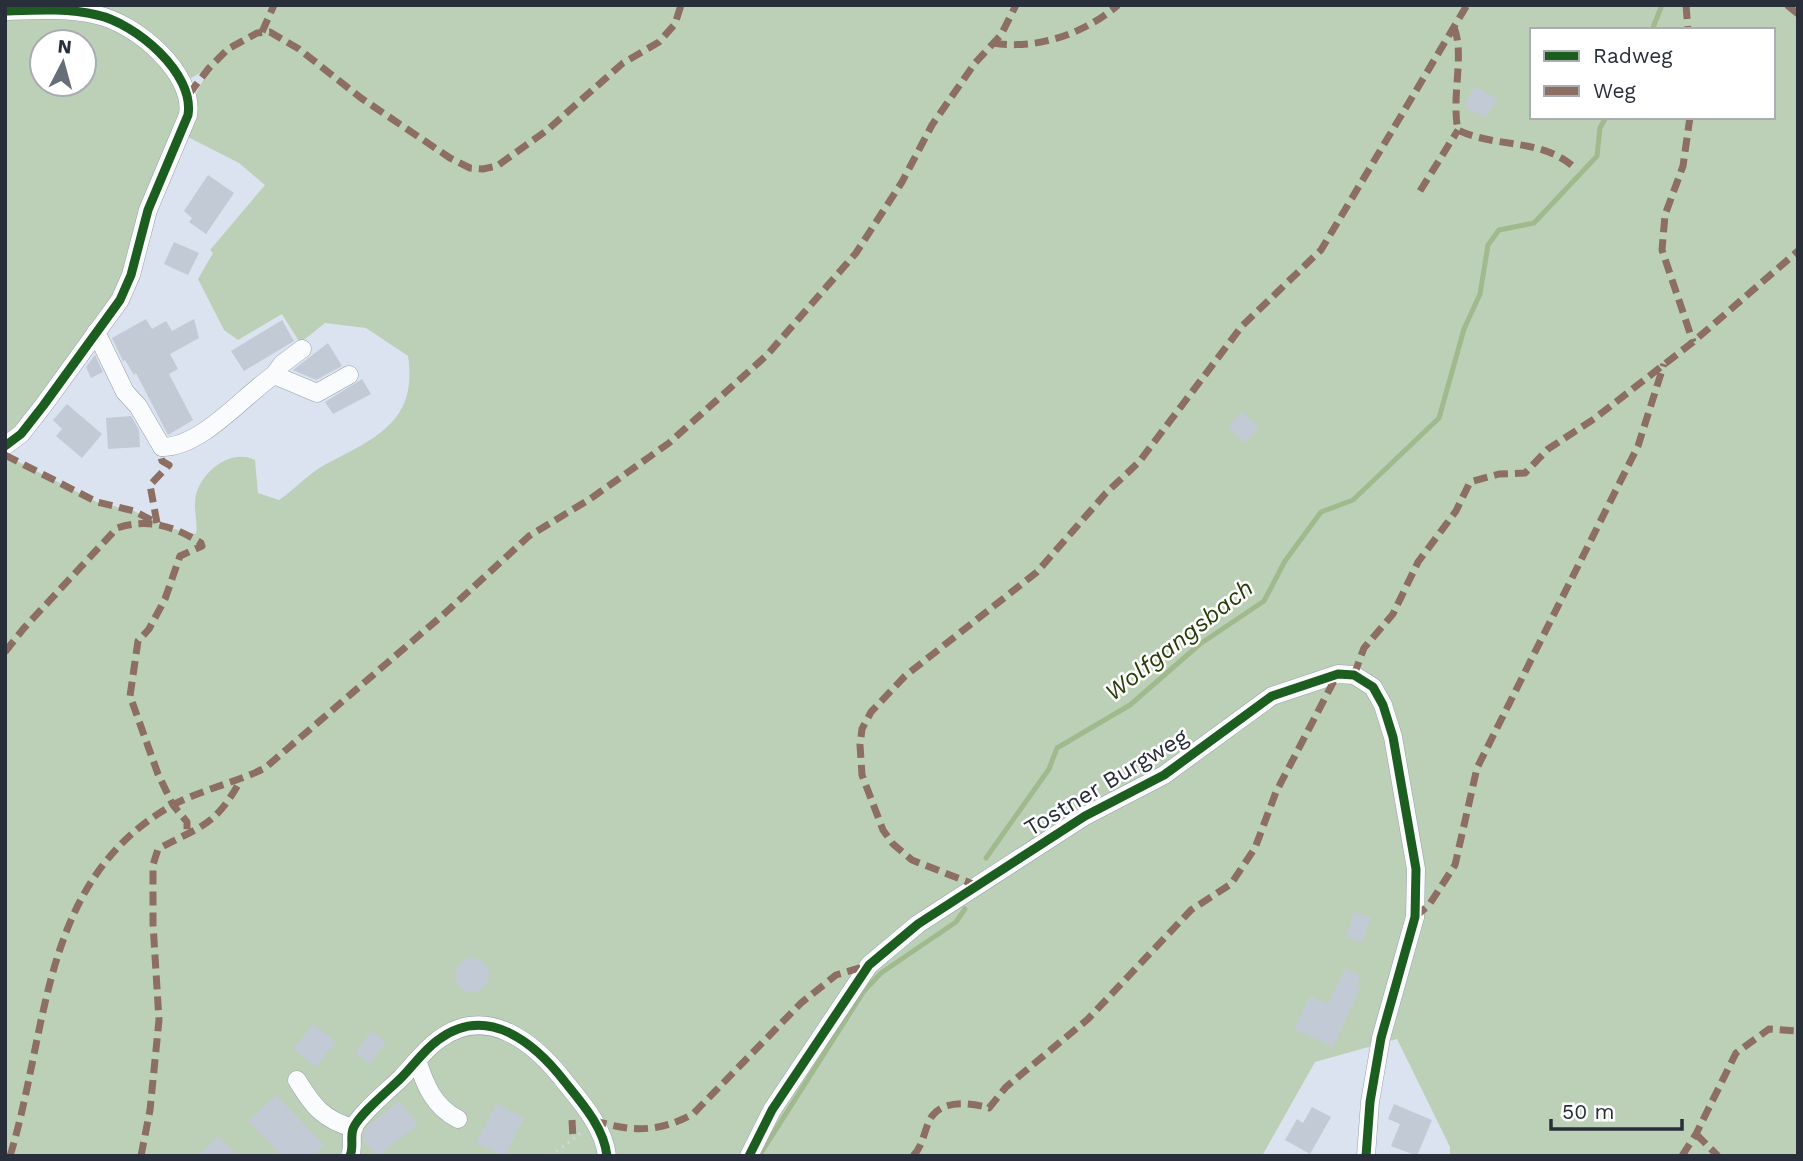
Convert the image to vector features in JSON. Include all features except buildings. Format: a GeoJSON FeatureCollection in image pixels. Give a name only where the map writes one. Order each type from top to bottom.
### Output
{"type":"FeatureCollection","features":[{"type":"Feature","properties":{"kind":"street"},"geometry":{"type":"LineString","coordinates":[[5,10],[71,11],[108,19],[137,35],[165,60],[189,94],[188,115],[148,210],[127,286],[36,415],[21,433],[5,446]]}},
{"type":"Feature","properties":{"kind":"street"},"geometry":{"type":"LineString","coordinates":[[96,332],[125,392],[138,406],[161,450],[215,424],[302,349]]}},
{"type":"Feature","properties":{"kind":"street"},"geometry":{"type":"LineString","coordinates":[[274,375],[317,393],[349,375]]}},
{"type":"Feature","properties":{"kind":"street","name":"Tostner Burgweg"},"geometry":{"type":"LineString","coordinates":[[748,1156],[772,1110],[869,965],[918,924],[1085,816],[1164,775],[1272,696],[1338,674],[1354,675],[1373,687],[1383,705],[1393,737],[1416,869],[1415,917],[1381,1038],[1370,1102],[1366,1156]]}},
{"type":"Feature","properties":{"kind":"street"},"geometry":{"type":"LineString","coordinates":[[350,1156],[354,1128],[418,1060],[439,1039],[459,1028],[480,1025],[503,1028],[524,1040],[548,1061],[593,1120],[606,1146],[607,1156]]}},
{"type":"Feature","properties":{"kind":"street"},"geometry":{"type":"LineString","coordinates":[[418,1060],[435,1101],[446,1113],[458,1119]]}},
{"type":"Feature","properties":{"kind":"street"},"geometry":{"type":"LineString","coordinates":[[298,1080],[315,1110],[331,1121],[354,1128]]}},
{"type":"Feature","properties":{"kind":"path"},"geometry":{"type":"LineString","coordinates":[[551,1156],[593,1120]]}},
{"type":"Feature","properties":{"kind":"green space"},"geometry":{"type":"Polygon","coordinates":[[[5,5],[1798,5],[1798,1156],[1450,1156],[1450,1147],[1397,1039],[1315,1062],[1262,1156],[5,1156],[5,455],[97,502],[134,511],[165,527],[196,534],[197,491],[208,473],[225,460],[245,457],[255,460],[258,493],[279,500],[320,468],[377,436],[400,412],[406,397],[408,356],[366,328],[325,323],[300,343],[282,314],[238,340],[224,330],[198,279],[213,253],[210,250],[265,185],[239,163],[184,135],[197,91],[205,77],[200,73],[191,78],[140,32],[5,5]]]}},
{"type":"Feature","properties":{"kind":"green space"},"geometry":{"type":"Polygon","coordinates":[[[5,15],[107,22],[163,63],[184,103],[115,298],[5,441],[5,15]]]}},
{"type":"Feature","properties":{"kind":"waterway","name":"Wolfgangsbach"},"geometry":{"type":"LineString","coordinates":[[1653,28],[1662,5]]}},
{"type":"Feature","properties":{"kind":"waterway","name":"Wolfgangsbach"},"geometry":{"type":"LineString","coordinates":[[986,858],[1049,769],[1057,748],[1130,705],[1200,644],[1264,601],[1285,561],[1321,512],[1353,500],[1439,418],[1464,329],[1480,294],[1488,245],[1499,230],[1534,223],[1597,156],[1600,128],[1605,119]]}},
{"type":"Feature","properties":{"kind":"waterway","name":"Wolfgangsbach"},"geometry":{"type":"LineString","coordinates":[[759,1156],[864,991],[881,973],[956,922],[965,909]]}},
{"type":"Feature","properties":{"kind":"marked path"},"geometry":{"type":"LineString","coordinates":[[262,32],[274,5]]}},
{"type":"Feature","properties":{"kind":"marked path"},"geometry":{"type":"LineString","coordinates":[[189,94],[228,49],[257,33],[270,32],[299,49],[361,98],[450,158],[470,168],[483,169],[497,166],[546,131],[623,63],[659,42],[675,24],[681,5]]}},
{"type":"Feature","properties":{"kind":"marked path"},"geometry":{"type":"LineString","coordinates":[[10,1156],[56,962],[73,916],[96,874],[128,837],[171,806],[265,768],[444,614],[529,536],[590,499],[669,443],[767,355],[856,253],[902,182],[932,125],[975,63],[1001,35],[1016,5]]}},
{"type":"Feature","properties":{"kind":"marked path"},"geometry":{"type":"LineString","coordinates":[[993,43],[1026,44],[1059,38],[1090,24],[1118,5]]}},
{"type":"Feature","properties":{"kind":"marked path"},"geometry":{"type":"LineString","coordinates":[[978,886],[912,860],[893,844],[883,830],[862,775],[862,729],[871,712],[905,676],[1037,572],[1106,493],[1139,462],[1242,326],[1321,250],[1467,5]]}},
{"type":"Feature","properties":{"kind":"marked path"},"geometry":{"type":"LineString","coordinates":[[1686,5],[1688,28]]}},
{"type":"Feature","properties":{"kind":"marked path"},"geometry":{"type":"LineString","coordinates":[[1787,5],[1798,14]]}},
{"type":"Feature","properties":{"kind":"marked path"},"geometry":{"type":"LineString","coordinates":[[1454,27],[1458,50],[1458,130],[1488,140],[1550,152],[1577,170]]}},
{"type":"Feature","properties":{"kind":"marked path"},"geometry":{"type":"LineString","coordinates":[[1690,119],[1683,166],[1665,215],[1662,250],[1693,342]]}},
{"type":"Feature","properties":{"kind":"marked path"},"geometry":{"type":"LineString","coordinates":[[1420,191],[1458,130]]}},
{"type":"Feature","properties":{"kind":"marked path"},"geometry":{"type":"LineString","coordinates":[[1354,675],[1364,648],[1393,614],[1418,562],[1456,511],[1470,482],[1499,474],[1525,473],[1548,449],[1594,419],[1693,342],[1798,251]]}},
{"type":"Feature","properties":{"kind":"marked path"},"geometry":{"type":"LineString","coordinates":[[1415,917],[1429,905],[1455,865],[1477,768],[1638,446],[1664,364]]}},
{"type":"Feature","properties":{"kind":"marked path"},"geometry":{"type":"LineString","coordinates":[[157,523],[150,485],[169,465],[162,461],[160,453]]}},
{"type":"Feature","properties":{"kind":"marked path"},"geometry":{"type":"LineString","coordinates":[[5,455],[97,502],[134,511],[157,523]]}},
{"type":"Feature","properties":{"kind":"marked path"},"geometry":{"type":"LineString","coordinates":[[5,652],[117,528],[139,524],[160,525],[201,543],[202,546],[180,556],[165,599],[149,629],[138,641],[130,696],[158,774],[173,805],[187,822],[187,836]]}},
{"type":"Feature","properties":{"kind":"marked path"},"geometry":{"type":"LineString","coordinates":[[913,1156],[929,1121],[937,1111],[959,1104],[989,1108],[1006,1087],[1088,1019],[1191,910],[1231,884],[1255,848],[1276,792],[1337,675]]}},
{"type":"Feature","properties":{"kind":"marked path"},"geometry":{"type":"LineString","coordinates":[[141,1156],[150,1110],[159,1020],[153,924],[153,865],[158,849],[196,830],[214,817],[240,781]]}},
{"type":"Feature","properties":{"kind":"marked path"},"geometry":{"type":"LineString","coordinates":[[593,1120],[619,1127],[644,1129],[668,1125],[693,1114],[801,1003],[836,975],[869,965]]}},
{"type":"Feature","properties":{"kind":"marked path"},"geometry":{"type":"LineString","coordinates":[[1682,1156],[1696,1134],[1736,1053],[1769,1029],[1798,1031]]}},
{"type":"Feature","properties":{"kind":"marked path"},"geometry":{"type":"LineString","coordinates":[[572,1120],[573,1139]]}},
{"type":"Feature","properties":{"kind":"marked path"},"geometry":{"type":"LineString","coordinates":[[1696,1134],[1718,1156]]}},
{"type":"Feature","properties":{"kind":"cycle path"},"geometry":{"type":"LineString","coordinates":[[5,11],[74,11],[112,20],[128,28],[159,52],[182,83],[188,99],[188,115],[148,210],[131,275],[120,300],[21,434],[5,446]]}},
{"type":"Feature","properties":{"kind":"cycle path"},"geometry":{"type":"LineString","coordinates":[[749,1156],[772,1110],[869,965],[918,924],[1085,816],[1164,775],[1272,696],[1338,674],[1354,675],[1373,687],[1383,705],[1393,737],[1416,869],[1415,917],[1381,1038],[1370,1102],[1366,1156]]}},
{"type":"Feature","properties":{"kind":"cycle path"},"geometry":{"type":"LineString","coordinates":[[350,1156],[353,1129],[367,1110],[438,1040],[456,1030],[474,1025],[509,1033],[525,1042],[553,1067],[591,1116],[602,1136],[607,1156]]}}]}
